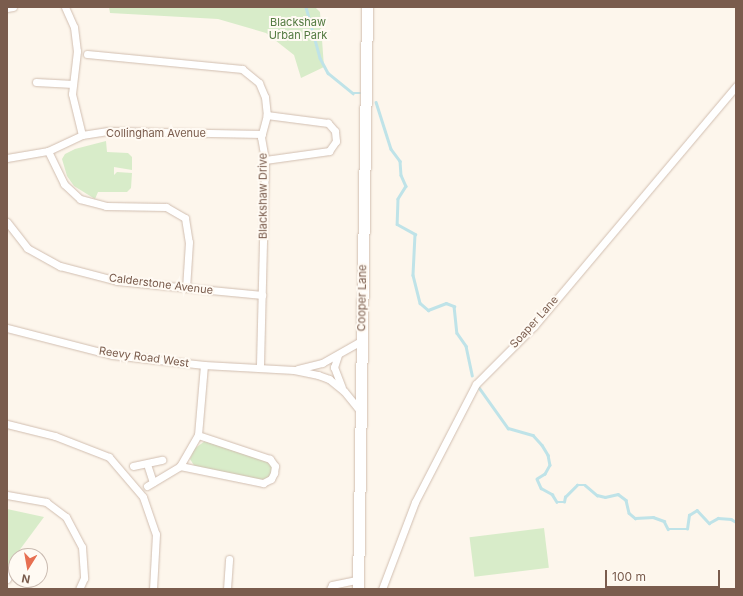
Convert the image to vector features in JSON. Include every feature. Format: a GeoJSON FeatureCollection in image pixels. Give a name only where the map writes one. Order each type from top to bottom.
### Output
{"type":"FeatureCollection","features":[{"type":"Feature","properties":{"kind":"main road","name":"Cooper Lane"},"geometry":{"type":"LineString","coordinates":[[357,585],[367,7]]}},
{"type":"Feature","properties":{"kind":"street"},"geometry":{"type":"LineString","coordinates":[[7,8],[13,7]]}},
{"type":"Feature","properties":{"kind":"street"},"geometry":{"type":"LineString","coordinates":[[65,7],[74,27],[77,52],[72,84],[82,135]]}},
{"type":"Feature","properties":{"kind":"street","name":"Blackshaw Drive"},"geometry":{"type":"LineString","coordinates":[[87,54],[242,69],[259,83],[265,97],[267,115],[262,134],[265,160],[260,368]]}},
{"type":"Feature","properties":{"kind":"street"},"geometry":{"type":"LineString","coordinates":[[36,82],[72,84]]}},
{"type":"Feature","properties":{"kind":"street","name":"Soaper Lane"},"geometry":{"type":"LineString","coordinates":[[382,589],[416,502],[476,384],[534,326],[736,86]]}},
{"type":"Feature","properties":{"kind":"street"},"geometry":{"type":"LineString","coordinates":[[265,160],[329,151],[336,141],[335,131],[328,123],[267,115]]}},
{"type":"Feature","properties":{"kind":"street","name":"Collingham Avenue"},"geometry":{"type":"LineString","coordinates":[[7,158],[48,151],[82,135],[108,131],[262,134]]}},
{"type":"Feature","properties":{"kind":"street"},"geometry":{"type":"LineString","coordinates":[[48,151],[64,184],[80,199],[106,206],[166,208],[184,218],[189,242],[186,288]]}},
{"type":"Feature","properties":{"kind":"street","name":"Calderstone Avenue"},"geometry":{"type":"LineString","coordinates":[[7,222],[27,248],[60,266],[117,280],[262,295]]}},
{"type":"Feature","properties":{"kind":"street","name":"Reevy Road West"},"geometry":{"type":"LineString","coordinates":[[7,328],[112,355],[204,365],[294,370]]}},
{"type":"Feature","properties":{"kind":"street"},"geometry":{"type":"LineString","coordinates":[[294,370],[322,363],[361,341]]}},
{"type":"Feature","properties":{"kind":"street"},"geometry":{"type":"LineString","coordinates":[[338,355],[334,367],[344,391]]}},
{"type":"Feature","properties":{"kind":"street"},"geometry":{"type":"LineString","coordinates":[[147,464],[150,484],[180,466],[198,435],[204,365]]}},
{"type":"Feature","properties":{"kind":"street"},"geometry":{"type":"LineString","coordinates":[[294,370],[329,379],[344,391],[360,411]]}},
{"type":"Feature","properties":{"kind":"street"},"geometry":{"type":"LineString","coordinates":[[7,425],[55,436],[109,457],[143,497],[156,534],[153,589]]}},
{"type":"Feature","properties":{"kind":"street"},"geometry":{"type":"LineString","coordinates":[[180,466],[263,483],[271,479],[275,466],[270,459],[198,435]]}},
{"type":"Feature","properties":{"kind":"street"},"geometry":{"type":"LineString","coordinates":[[133,466],[162,460]]}},
{"type":"Feature","properties":{"kind":"street"},"geometry":{"type":"LineString","coordinates":[[7,494],[46,502],[66,517],[82,547],[84,578],[79,589]]}},
{"type":"Feature","properties":{"kind":"street"},"geometry":{"type":"LineString","coordinates":[[227,589],[229,559]]}},
{"type":"Feature","properties":{"kind":"street"},"geometry":{"type":"LineString","coordinates":[[330,589],[332,585],[357,585]]}},
{"type":"Feature","properties":{"kind":"green space","name":"Blackshaw Urban Park"},"geometry":{"type":"Polygon","coordinates":[[[109,7],[315,7],[320,12],[324,67],[301,78],[294,55],[266,33],[218,19],[110,13],[109,7]]]}},
{"type":"Feature","properties":{"kind":"green space"},"geometry":{"type":"Polygon","coordinates":[[[106,141],[107,152],[128,153],[132,157],[132,170],[114,167],[114,175],[117,172],[132,173],[131,188],[127,192],[98,192],[95,199],[74,186],[67,176],[62,159],[65,154],[75,149],[106,141]]]}},
{"type":"Feature","properties":{"kind":"green space"},"geometry":{"type":"Polygon","coordinates":[[[205,441],[266,461],[272,466],[270,477],[259,481],[195,467],[190,459],[194,449],[205,441]]]}},
{"type":"Feature","properties":{"kind":"green space"},"geometry":{"type":"Polygon","coordinates":[[[7,509],[44,517],[21,548],[8,548],[7,567],[7,509]]]}},
{"type":"Feature","properties":{"kind":"green space"},"geometry":{"type":"Polygon","coordinates":[[[544,528],[549,568],[474,577],[470,537],[544,528]]]}},
{"type":"Feature","properties":{"kind":"waterway"},"geometry":{"type":"LineString","coordinates":[[306,7],[320,58],[328,73],[353,93],[360,93]]}},
{"type":"Feature","properties":{"kind":"waterway"},"geometry":{"type":"LineString","coordinates":[[376,102],[391,149],[400,161],[401,175],[406,186],[398,199],[397,224],[415,234],[413,275],[420,303],[428,310],[446,303],[454,306],[457,333],[466,346],[472,375]]}},
{"type":"Feature","properties":{"kind":"waterway"},"geometry":{"type":"LineString","coordinates":[[478,386],[508,428],[533,435],[542,445],[548,455],[550,465],[545,474],[537,479],[541,488],[552,494],[557,502],[564,502],[565,497],[577,485],[585,485],[597,495],[605,497],[618,494],[626,500],[629,513],[635,518],[653,517],[664,521],[668,529],[687,529],[689,515],[697,510],[709,523],[718,518],[731,519],[736,522]]}}]}
